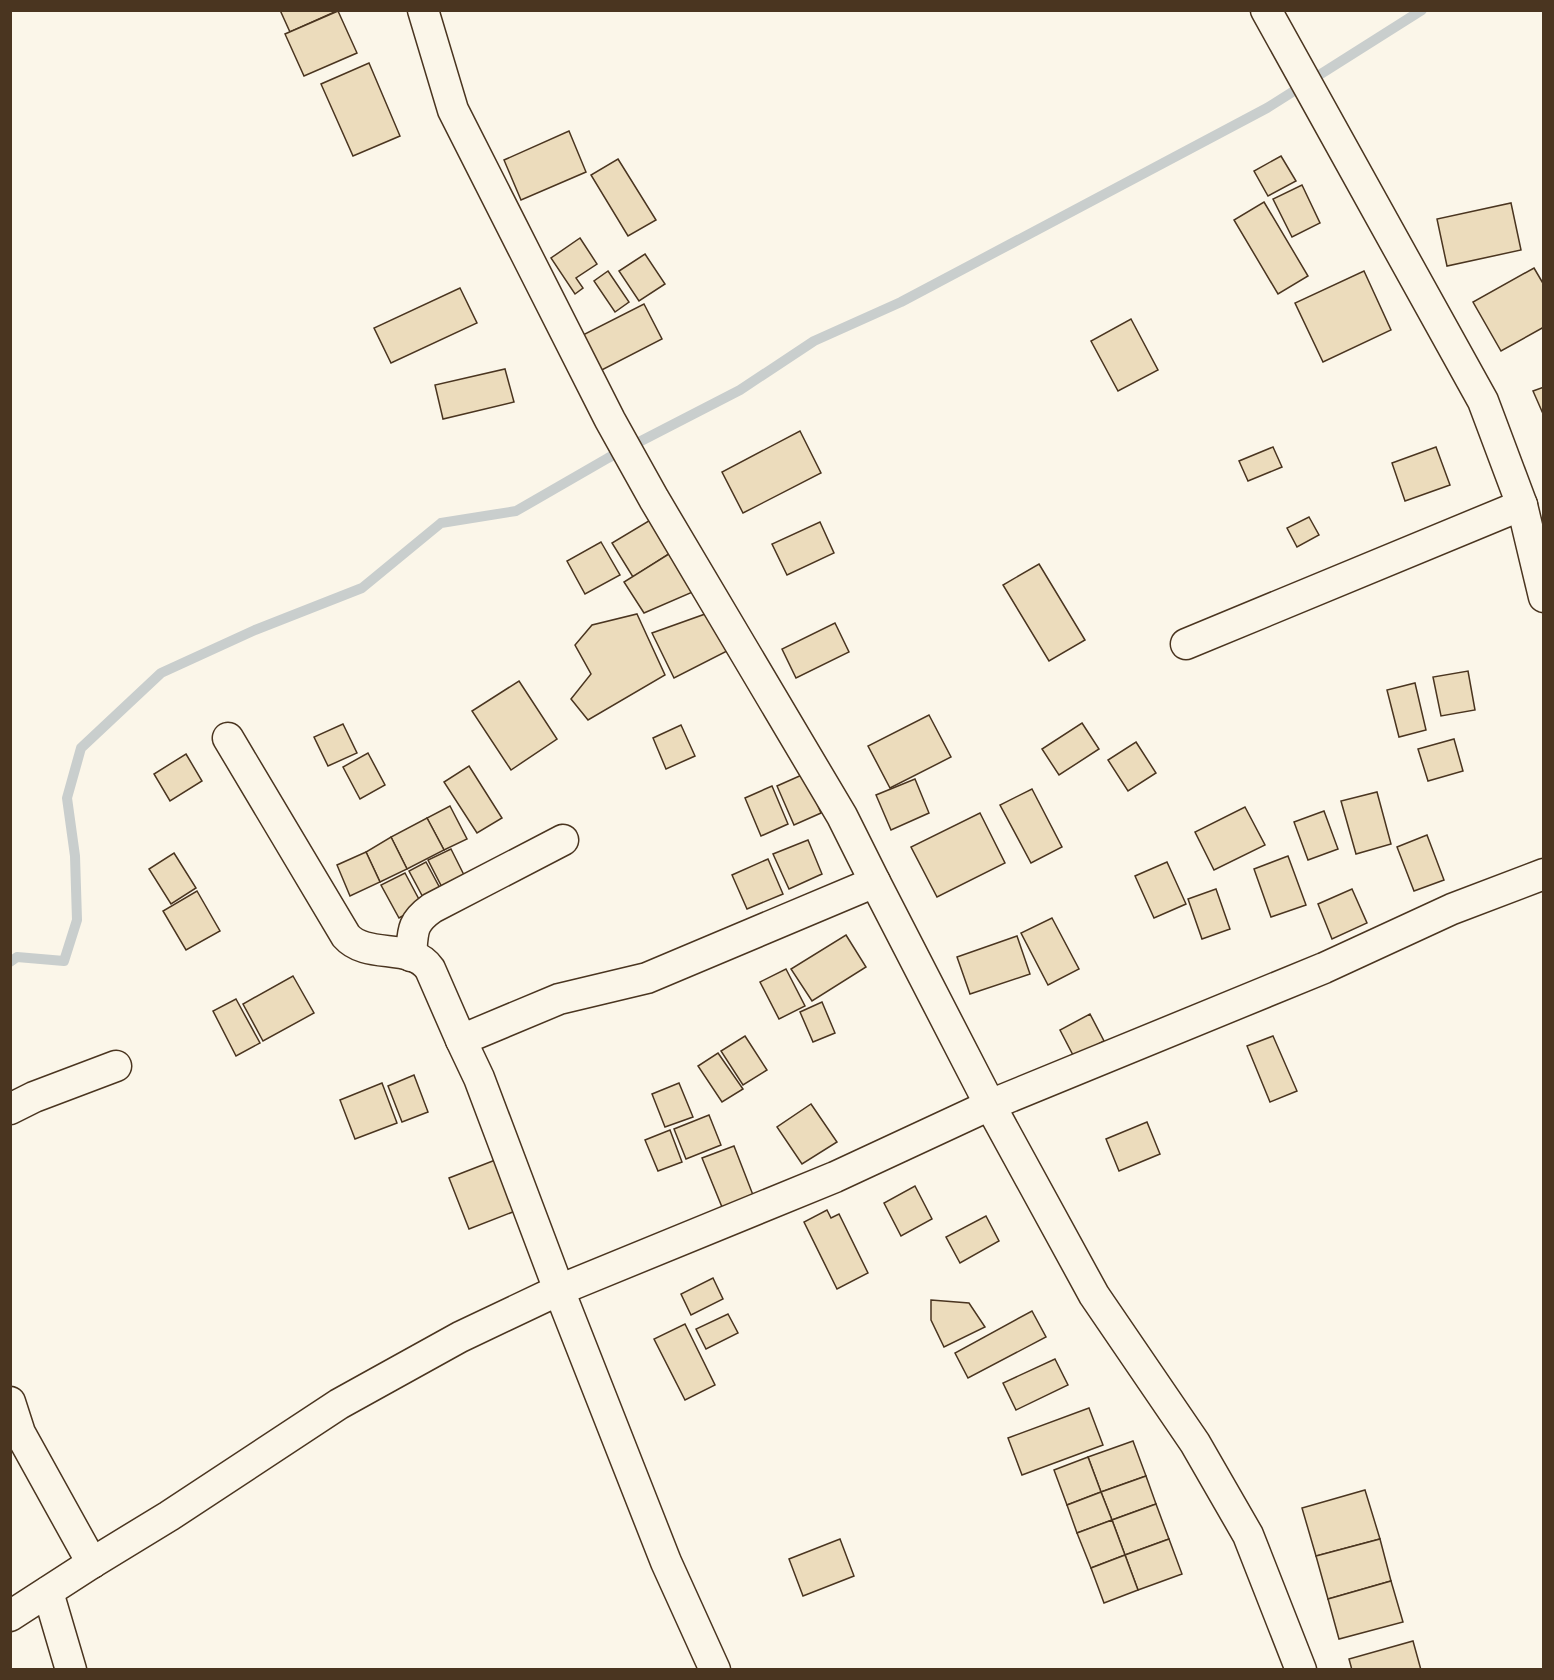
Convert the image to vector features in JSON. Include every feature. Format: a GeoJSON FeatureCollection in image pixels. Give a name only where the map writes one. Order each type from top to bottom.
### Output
{"type":"FeatureCollection","features":[{"type":"Feature","properties":{"kind":"street"},"geometry":{"type":"LineString","coordinates":[[423,10],[453,110],[610,420],[654,499],[843,816],[874,882],[990,1105],[1094,1295],[1196,1443],[1248,1534],[1301,1670]]}},
{"type":"Feature","properties":{"kind":"street"},"geometry":{"type":"LineString","coordinates":[[1266,10],[1483,401],[1521,505],[1544,597]]}},
{"type":"Feature","properties":{"kind":"street"},"geometry":{"type":"LineString","coordinates":[[1186,644],[1521,505]]}},
{"type":"Feature","properties":{"kind":"street"},"geometry":{"type":"LineString","coordinates":[[228,738],[346,936],[352,942],[364,947],[411,956],[425,963],[430,969],[479,1078],[666,1562],[715,1670]]}},
{"type":"Feature","properties":{"kind":"street"},"geometry":{"type":"LineString","coordinates":[[411,956],[414,925],[422,915],[563,840]]}},
{"type":"Feature","properties":{"kind":"street"},"geometry":{"type":"LineString","coordinates":[[10,1616],[169,1516],[339,1404],[460,1337],[559,1290],[835,1177],[990,1105],[1324,968],[1452,909],[1544,874]]}},
{"type":"Feature","properties":{"kind":"street"},"geometry":{"type":"LineString","coordinates":[[461,1040],[559,999],[647,978],[874,882]]}},
{"type":"Feature","properties":{"kind":"street"},"geometry":{"type":"LineString","coordinates":[[10,1109],[34,1097],[116,1066]]}},
{"type":"Feature","properties":{"kind":"street"},"geometry":{"type":"LineString","coordinates":[[10,1402],[20,1432],[92,1563]]}},
{"type":"Feature","properties":{"kind":"street"},"geometry":{"type":"LineString","coordinates":[[48,1592],[71,1670]]}},
{"type":"Feature","properties":{"kind":"building"},"geometry":{"type":"Polygon","coordinates":[[[280,10],[339,10],[290,32],[280,10]]]}},
{"type":"Feature","properties":{"kind":"building"},"geometry":{"type":"Polygon","coordinates":[[[338,11],[357,53],[304,76],[285,34],[338,11]]]}},
{"type":"Feature","properties":{"kind":"building"},"geometry":{"type":"Polygon","coordinates":[[[369,63],[400,136],[353,156],[321,84],[369,63]]]}},
{"type":"Feature","properties":{"kind":"building"},"geometry":{"type":"Polygon","coordinates":[[[569,131],[586,172],[521,200],[504,160],[569,131]]]}},
{"type":"Feature","properties":{"kind":"building"},"geometry":{"type":"Polygon","coordinates":[[[1281,156],[1296,181],[1268,196],[1254,171],[1281,156]]]}},
{"type":"Feature","properties":{"kind":"building"},"geometry":{"type":"Polygon","coordinates":[[[618,159],[656,220],[628,236],[591,175],[618,159]]]}},
{"type":"Feature","properties":{"kind":"building"},"geometry":{"type":"Polygon","coordinates":[[[1302,185],[1320,223],[1292,237],[1273,199],[1302,185]]]}},
{"type":"Feature","properties":{"kind":"building"},"geometry":{"type":"Polygon","coordinates":[[[1264,202],[1308,276],[1278,294],[1234,220],[1264,202]]]}},
{"type":"Feature","properties":{"kind":"building"},"geometry":{"type":"Polygon","coordinates":[[[1511,203],[1521,250],[1447,266],[1437,219],[1511,203]]]}},
{"type":"Feature","properties":{"kind":"building"},"geometry":{"type":"Polygon","coordinates":[[[580,238],[597,264],[576,278],[583,288],[575,294],[551,258],[580,238]]]}},
{"type":"Feature","properties":{"kind":"building"},"geometry":{"type":"Polygon","coordinates":[[[645,254],[665,284],[639,301],[619,271],[645,254]]]}},
{"type":"Feature","properties":{"kind":"building"},"geometry":{"type":"Polygon","coordinates":[[[1534,268],[1544,285],[1544,327],[1501,351],[1473,302],[1534,268]]]}},
{"type":"Feature","properties":{"kind":"building"},"geometry":{"type":"Polygon","coordinates":[[[608,271],[629,302],[615,312],[594,281],[608,271]]]}},
{"type":"Feature","properties":{"kind":"building"},"geometry":{"type":"Polygon","coordinates":[[[1364,271],[1391,330],[1323,362],[1295,303],[1364,271]]]}},
{"type":"Feature","properties":{"kind":"building"},"geometry":{"type":"Polygon","coordinates":[[[460,288],[477,323],[391,363],[374,328],[460,288]]]}},
{"type":"Feature","properties":{"kind":"building"},"geometry":{"type":"Polygon","coordinates":[[[644,304],[662,339],[594,374],[575,339],[644,304]]]}},
{"type":"Feature","properties":{"kind":"building"},"geometry":{"type":"Polygon","coordinates":[[[1131,319],[1158,370],[1118,391],[1091,341],[1131,319]]]}},
{"type":"Feature","properties":{"kind":"building"},"geometry":{"type":"Polygon","coordinates":[[[505,369],[514,402],[443,419],[435,385],[505,369]]]}},
{"type":"Feature","properties":{"kind":"building"},"geometry":{"type":"Polygon","coordinates":[[[1544,387],[1544,416],[1533,391],[1544,387]]]}},
{"type":"Feature","properties":{"kind":"building"},"geometry":{"type":"Polygon","coordinates":[[[800,431],[821,473],[743,513],[722,472],[800,431]]]}},
{"type":"Feature","properties":{"kind":"building"},"geometry":{"type":"Polygon","coordinates":[[[1273,447],[1282,467],[1248,481],[1239,461],[1273,447]]]}},
{"type":"Feature","properties":{"kind":"building"},"geometry":{"type":"Polygon","coordinates":[[[1436,447],[1450,485],[1405,501],[1392,463],[1436,447]]]}},
{"type":"Feature","properties":{"kind":"building"},"geometry":{"type":"Polygon","coordinates":[[[1309,517],[1319,535],[1297,547],[1287,528],[1309,517]]]}},
{"type":"Feature","properties":{"kind":"building"},"geometry":{"type":"Polygon","coordinates":[[[652,519],[672,552],[633,577],[612,543],[652,519]]]}},
{"type":"Feature","properties":{"kind":"building"},"geometry":{"type":"Polygon","coordinates":[[[820,522],[834,553],[787,575],[772,544],[820,522]]]}},
{"type":"Feature","properties":{"kind":"building"},"geometry":{"type":"Polygon","coordinates":[[[601,542],[620,575],[585,594],[567,561],[601,542]]]}},
{"type":"Feature","properties":{"kind":"building"},"geometry":{"type":"Polygon","coordinates":[[[672,552],[695,591],[644,613],[624,582],[672,552]]]}},
{"type":"Feature","properties":{"kind":"building"},"geometry":{"type":"Polygon","coordinates":[[[1039,564],[1085,640],[1049,661],[1003,585],[1039,564]]]}},
{"type":"Feature","properties":{"kind":"building"},"geometry":{"type":"Polygon","coordinates":[[[708,613],[731,649],[674,678],[652,633],[708,613]]]}},
{"type":"Feature","properties":{"kind":"building"},"geometry":{"type":"Polygon","coordinates":[[[637,614],[665,675],[588,720],[571,699],[591,674],[575,645],[592,625],[637,614]]]}},
{"type":"Feature","properties":{"kind":"building"},"geometry":{"type":"Polygon","coordinates":[[[835,623],[849,652],[796,678],[782,649],[835,623]]]}},
{"type":"Feature","properties":{"kind":"building"},"geometry":{"type":"Polygon","coordinates":[[[1468,671],[1475,710],[1441,716],[1433,677],[1468,671]]]}},
{"type":"Feature","properties":{"kind":"building"},"geometry":{"type":"Polygon","coordinates":[[[519,681],[557,739],[511,770],[472,711],[519,681]]]}},
{"type":"Feature","properties":{"kind":"building"},"geometry":{"type":"Polygon","coordinates":[[[1415,683],[1426,730],[1399,737],[1387,690],[1415,683]]]}},
{"type":"Feature","properties":{"kind":"building"},"geometry":{"type":"Polygon","coordinates":[[[929,715],[951,757],[890,788],[868,746],[929,715]]]}},
{"type":"Feature","properties":{"kind":"building"},"geometry":{"type":"Polygon","coordinates":[[[1082,723],[1099,749],[1059,775],[1042,749],[1082,723]]]}},
{"type":"Feature","properties":{"kind":"building"},"geometry":{"type":"Polygon","coordinates":[[[343,724],[357,753],[328,766],[314,737],[343,724]]]}},
{"type":"Feature","properties":{"kind":"building"},"geometry":{"type":"Polygon","coordinates":[[[681,725],[695,756],[666,769],[653,738],[681,725]]]}},
{"type":"Feature","properties":{"kind":"building"},"geometry":{"type":"Polygon","coordinates":[[[1454,739],[1463,771],[1428,781],[1418,749],[1454,739]]]}},
{"type":"Feature","properties":{"kind":"building"},"geometry":{"type":"Polygon","coordinates":[[[1136,742],[1156,773],[1128,791],[1108,760],[1136,742]]]}},
{"type":"Feature","properties":{"kind":"building"},"geometry":{"type":"Polygon","coordinates":[[[368,753],[385,785],[360,799],[343,767],[368,753]]]}},
{"type":"Feature","properties":{"kind":"building"},"geometry":{"type":"Polygon","coordinates":[[[186,754],[202,781],[170,801],[154,774],[186,754]]]}},
{"type":"Feature","properties":{"kind":"building"},"geometry":{"type":"Polygon","coordinates":[[[469,766],[502,818],[477,833],[444,782],[469,766]]]}},
{"type":"Feature","properties":{"kind":"building"},"geometry":{"type":"Polygon","coordinates":[[[804,774],[821,813],[794,825],[777,786],[804,774]]]}},
{"type":"Feature","properties":{"kind":"building"},"geometry":{"type":"Polygon","coordinates":[[[915,779],[929,813],[891,830],[876,795],[915,779]]]}},
{"type":"Feature","properties":{"kind":"building"},"geometry":{"type":"Polygon","coordinates":[[[772,786],[788,824],[761,836],[745,798],[772,786]]]}},
{"type":"Feature","properties":{"kind":"building"},"geometry":{"type":"Polygon","coordinates":[[[1032,789],[1062,847],[1031,863],[1000,805],[1032,789]]]}},
{"type":"Feature","properties":{"kind":"building"},"geometry":{"type":"Polygon","coordinates":[[[1377,792],[1391,844],[1356,854],[1341,801],[1377,792]]]}},
{"type":"Feature","properties":{"kind":"building"},"geometry":{"type":"Polygon","coordinates":[[[450,806],[467,839],[444,850],[427,818],[450,806]]]}},
{"type":"Feature","properties":{"kind":"building"},"geometry":{"type":"Polygon","coordinates":[[[1245,807],[1265,845],[1214,870],[1195,832],[1245,807]]]}},
{"type":"Feature","properties":{"kind":"building"},"geometry":{"type":"Polygon","coordinates":[[[1324,811],[1338,849],[1308,860],[1294,822],[1324,811]]]}},
{"type":"Feature","properties":{"kind":"building"},"geometry":{"type":"Polygon","coordinates":[[[980,813],[1005,863],[937,897],[911,847],[980,813]]]}},
{"type":"Feature","properties":{"kind":"building"},"geometry":{"type":"Polygon","coordinates":[[[427,818],[444,850],[407,869],[391,837],[427,818]]]}},
{"type":"Feature","properties":{"kind":"building"},"geometry":{"type":"Polygon","coordinates":[[[1427,835],[1444,880],[1414,891],[1397,847],[1427,835]]]}},
{"type":"Feature","properties":{"kind":"building"},"geometry":{"type":"Polygon","coordinates":[[[391,837],[407,869],[380,882],[366,852],[391,837]]]}},
{"type":"Feature","properties":{"kind":"building"},"geometry":{"type":"Polygon","coordinates":[[[808,840],[822,874],[789,889],[773,854],[808,840]]]}},
{"type":"Feature","properties":{"kind":"building"},"geometry":{"type":"Polygon","coordinates":[[[451,849],[468,883],[446,895],[428,860],[451,849]]]}},
{"type":"Feature","properties":{"kind":"building"},"geometry":{"type":"Polygon","coordinates":[[[366,852],[380,882],[350,896],[337,865],[366,852]]]}},
{"type":"Feature","properties":{"kind":"building"},"geometry":{"type":"Polygon","coordinates":[[[174,853],[196,888],[171,904],[149,869],[174,853]]]}},
{"type":"Feature","properties":{"kind":"building"},"geometry":{"type":"Polygon","coordinates":[[[1288,856],[1306,905],[1271,917],[1254,869],[1288,856]]]}},
{"type":"Feature","properties":{"kind":"building"},"geometry":{"type":"Polygon","coordinates":[[[768,859],[783,894],[747,909],[732,875],[768,859]]]}},
{"type":"Feature","properties":{"kind":"building"},"geometry":{"type":"Polygon","coordinates":[[[426,862],[442,892],[425,901],[409,871],[426,862]]]}},
{"type":"Feature","properties":{"kind":"building"},"geometry":{"type":"Polygon","coordinates":[[[1167,862],[1186,904],[1154,918],[1135,876],[1167,862]]]}},
{"type":"Feature","properties":{"kind":"building"},"geometry":{"type":"Polygon","coordinates":[[[405,873],[422,905],[399,918],[381,885],[405,873]]]}},
{"type":"Feature","properties":{"kind":"building"},"geometry":{"type":"Polygon","coordinates":[[[1216,889],[1230,929],[1202,939],[1188,899],[1216,889]]]}},
{"type":"Feature","properties":{"kind":"building"},"geometry":{"type":"Polygon","coordinates":[[[1352,889],[1367,923],[1332,939],[1318,904],[1352,889]]]}},
{"type":"Feature","properties":{"kind":"building"},"geometry":{"type":"Polygon","coordinates":[[[197,891],[220,931],[186,950],[163,911],[197,891]]]}},
{"type":"Feature","properties":{"kind":"building"},"geometry":{"type":"Polygon","coordinates":[[[1052,918],[1079,969],[1048,985],[1021,933],[1052,918]]]}},
{"type":"Feature","properties":{"kind":"building"},"geometry":{"type":"Polygon","coordinates":[[[846,935],[866,967],[812,1001],[791,969],[846,935]]]}},
{"type":"Feature","properties":{"kind":"building"},"geometry":{"type":"Polygon","coordinates":[[[1017,936],[1030,974],[970,994],[957,957],[1017,936]]]}},
{"type":"Feature","properties":{"kind":"building"},"geometry":{"type":"Polygon","coordinates":[[[786,969],[805,1006],[779,1019],[760,982],[786,969]]]}},
{"type":"Feature","properties":{"kind":"building"},"geometry":{"type":"Polygon","coordinates":[[[293,976],[314,1013],[263,1041],[243,1004],[293,976]]]}},
{"type":"Feature","properties":{"kind":"building"},"geometry":{"type":"Polygon","coordinates":[[[236,999],[260,1043],[236,1056],[213,1011],[236,999]]]}},
{"type":"Feature","properties":{"kind":"building"},"geometry":{"type":"Polygon","coordinates":[[[822,1002],[835,1033],[813,1042],[800,1012],[822,1002]]]}},
{"type":"Feature","properties":{"kind":"building"},"geometry":{"type":"Polygon","coordinates":[[[1090,1014],[1104,1041],[1074,1057],[1060,1030],[1090,1014]]]}},
{"type":"Feature","properties":{"kind":"building"},"geometry":{"type":"Polygon","coordinates":[[[745,1036],[767,1070],[743,1085],[721,1051],[745,1036]]]}},
{"type":"Feature","properties":{"kind":"building"},"geometry":{"type":"Polygon","coordinates":[[[1273,1036],[1297,1091],[1270,1102],[1247,1046],[1273,1036]]]}},
{"type":"Feature","properties":{"kind":"building"},"geometry":{"type":"Polygon","coordinates":[[[718,1053],[743,1089],[722,1102],[698,1066],[718,1053]]]}},
{"type":"Feature","properties":{"kind":"building"},"geometry":{"type":"Polygon","coordinates":[[[414,1075],[428,1112],[402,1122],[388,1086],[414,1075]]]}},
{"type":"Feature","properties":{"kind":"building"},"geometry":{"type":"Polygon","coordinates":[[[382,1083],[397,1123],[355,1139],[340,1100],[382,1083]]]}},
{"type":"Feature","properties":{"kind":"building"},"geometry":{"type":"Polygon","coordinates":[[[679,1083],[693,1117],[665,1127],[652,1094],[679,1083]]]}},
{"type":"Feature","properties":{"kind":"building"},"geometry":{"type":"Polygon","coordinates":[[[811,1104],[837,1142],[802,1164],[777,1127],[811,1104]]]}},
{"type":"Feature","properties":{"kind":"building"},"geometry":{"type":"Polygon","coordinates":[[[709,1115],[721,1145],[686,1159],[674,1129],[709,1115]]]}},
{"type":"Feature","properties":{"kind":"building"},"geometry":{"type":"Polygon","coordinates":[[[1147,1122],[1160,1154],[1119,1171],[1106,1139],[1147,1122]]]}},
{"type":"Feature","properties":{"kind":"building"},"geometry":{"type":"Polygon","coordinates":[[[670,1130],[682,1162],[658,1171],[645,1140],[670,1130]]]}},
{"type":"Feature","properties":{"kind":"building"},"geometry":{"type":"Polygon","coordinates":[[[734,1146],[753,1195],[722,1207],[702,1158],[734,1146]]]}},
{"type":"Feature","properties":{"kind":"building"},"geometry":{"type":"Polygon","coordinates":[[[503,1157],[523,1208],[469,1229],[449,1178],[503,1157]]]}},
{"type":"Feature","properties":{"kind":"building"},"geometry":{"type":"Polygon","coordinates":[[[915,1186],[932,1219],[901,1236],[884,1203],[915,1186]]]}},
{"type":"Feature","properties":{"kind":"building"},"geometry":{"type":"Polygon","coordinates":[[[827,1210],[831,1218],[839,1214],[868,1273],[837,1289],[804,1222],[827,1210]]]}},
{"type":"Feature","properties":{"kind":"building"},"geometry":{"type":"Polygon","coordinates":[[[986,1216],[999,1241],[960,1263],[946,1237],[986,1216]]]}},
{"type":"Feature","properties":{"kind":"building"},"geometry":{"type":"Polygon","coordinates":[[[713,1278],[723,1299],[691,1315],[681,1294],[713,1278]]]}},
{"type":"Feature","properties":{"kind":"building"},"geometry":{"type":"Polygon","coordinates":[[[931,1300],[969,1303],[985,1327],[944,1347],[931,1320],[931,1300]]]}},
{"type":"Feature","properties":{"kind":"building"},"geometry":{"type":"Polygon","coordinates":[[[1032,1311],[1046,1337],[968,1378],[955,1353],[1032,1311]]]}},
{"type":"Feature","properties":{"kind":"building"},"geometry":{"type":"Polygon","coordinates":[[[728,1314],[738,1333],[706,1349],[696,1329],[728,1314]]]}},
{"type":"Feature","properties":{"kind":"building"},"geometry":{"type":"Polygon","coordinates":[[[685,1324],[715,1385],[685,1400],[654,1339],[685,1324]]]}},
{"type":"Feature","properties":{"kind":"building"},"geometry":{"type":"Polygon","coordinates":[[[1055,1359],[1068,1385],[1016,1410],[1003,1383],[1055,1359]]]}},
{"type":"Feature","properties":{"kind":"building"},"geometry":{"type":"Polygon","coordinates":[[[1089,1408],[1103,1445],[1022,1475],[1008,1438],[1089,1408]]]}},
{"type":"Feature","properties":{"kind":"building"},"geometry":{"type":"Polygon","coordinates":[[[1133,1441],[1146,1476],[1101,1492],[1088,1457],[1133,1441]]]}},
{"type":"Feature","properties":{"kind":"building"},"geometry":{"type":"Polygon","coordinates":[[[1088,1457],[1101,1492],[1067,1505],[1054,1470],[1088,1457]]]}},
{"type":"Feature","properties":{"kind":"building"},"geometry":{"type":"Polygon","coordinates":[[[1146,1476],[1156,1504],[1112,1520],[1101,1492],[1146,1476]]]}},
{"type":"Feature","properties":{"kind":"building"},"geometry":{"type":"Polygon","coordinates":[[[1365,1490],[1380,1539],[1316,1556],[1302,1508],[1365,1490]]]}},
{"type":"Feature","properties":{"kind":"building"},"geometry":{"type":"Polygon","coordinates":[[[1101,1492],[1112,1520],[1077,1533],[1067,1505],[1101,1492]]]}},
{"type":"Feature","properties":{"kind":"building"},"geometry":{"type":"Polygon","coordinates":[[[1156,1504],[1169,1539],[1125,1555],[1112,1520],[1156,1504]]]}},
{"type":"Feature","properties":{"kind":"building"},"geometry":{"type":"Polygon","coordinates":[[[1112,1520],[1125,1555],[1091,1568],[1077,1533],[1112,1520]]]}},
{"type":"Feature","properties":{"kind":"building"},"geometry":{"type":"Polygon","coordinates":[[[840,1539],[854,1576],[803,1596],[789,1559],[840,1539]]]}},
{"type":"Feature","properties":{"kind":"building"},"geometry":{"type":"Polygon","coordinates":[[[1169,1539],[1182,1574],[1138,1590],[1125,1555],[1169,1539]]]}},
{"type":"Feature","properties":{"kind":"building"},"geometry":{"type":"Polygon","coordinates":[[[1380,1539],[1391,1581],[1328,1599],[1316,1556],[1380,1539]]]}},
{"type":"Feature","properties":{"kind":"building"},"geometry":{"type":"Polygon","coordinates":[[[1125,1555],[1138,1590],[1104,1603],[1091,1568],[1125,1555]]]}},
{"type":"Feature","properties":{"kind":"building"},"geometry":{"type":"Polygon","coordinates":[[[1391,1581],[1403,1622],[1339,1639],[1328,1599],[1391,1581]]]}},
{"type":"Feature","properties":{"kind":"building"},"geometry":{"type":"Polygon","coordinates":[[[1413,1641],[1421,1670],[1352,1670],[1349,1659],[1413,1641]]]}},
{"type":"Feature","properties":{"kind":"waterway"},"geometry":{"type":"LineString","coordinates":[[10,962],[17,957],[64,961],[77,920],[75,856],[67,798],[81,748],[161,673],[255,630],[362,588],[441,523],[516,511],[608,458],[740,390],[814,341],[901,302],[1267,108],[1422,10]]}}]}
